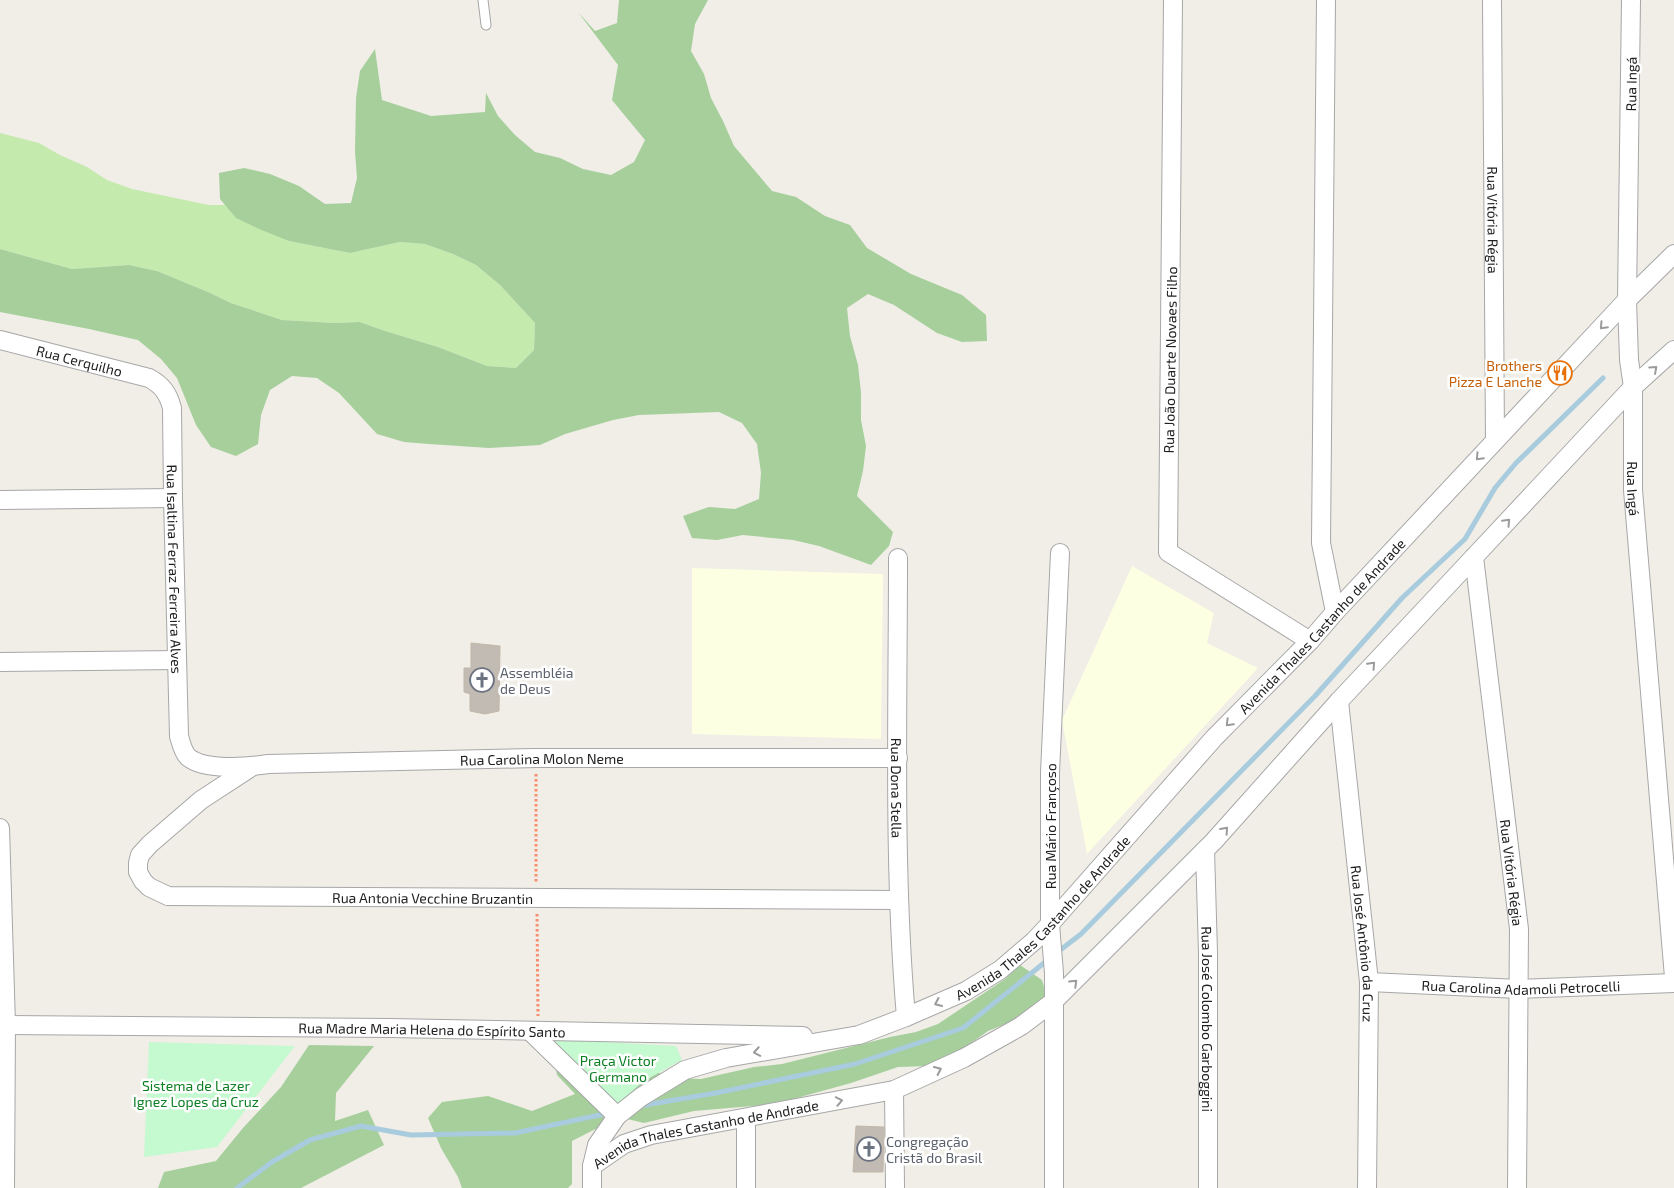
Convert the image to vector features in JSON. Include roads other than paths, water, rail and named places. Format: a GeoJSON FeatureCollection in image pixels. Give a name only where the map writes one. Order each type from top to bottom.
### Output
{"type":"FeatureCollection","features":[{"type":"Feature","properties":{"kind":"street","name":"Rua João Duarte Novaes Filho"},"geometry":{"type":"LineString","coordinates":[[1173,0],[1168,552],[1310,642]]}},
{"type":"Feature","properties":{"kind":"street"},"geometry":{"type":"LineString","coordinates":[[1326,0],[1321,543],[1335,612]]}},
{"type":"Feature","properties":{"kind":"street","name":"Rua Vitória Régia"},"geometry":{"type":"LineString","coordinates":[[1492,0],[1495,440]]}},
{"type":"Feature","properties":{"kind":"street","name":"Rua Ingá"},"geometry":{"type":"LineString","coordinates":[[1631,0],[1627,300],[1629,360],[1633,387],[1633,490],[1674,976]]}},
{"type":"Feature","properties":{"kind":"street","name":"Avenida Thales Castanho de Andrade"},"geometry":{"type":"LineString","coordinates":[[592,1166],[597,1145],[617,1116],[649,1092],[685,1070],[726,1058],[859,1034],[906,1018],[966,991],[1000,970],[1034,941],[1214,738],[1310,642],[1335,612],[1495,440],[1627,300],[1674,254]]}},
{"type":"Feature","properties":{"kind":"street","name":"Rua Cerquilho"},"geometry":{"type":"LineString","coordinates":[[0,340],[149,378],[160,384]]}},
{"type":"Feature","properties":{"kind":"street","name":"Avenida Thales Castanho de Andrade"},"geometry":{"type":"LineString","coordinates":[[592,1166],[624,1144],[651,1135],[894,1090],[972,1054],[1021,1026],[1054,1002],[1205,850],[1339,701],[1633,387],[1674,350]]}},
{"type":"Feature","properties":{"kind":"street","name":"Rua Isaltina Ferraz Ferreira Alves"},"geometry":{"type":"LineString","coordinates":[[160,384],[168,395],[172,408],[172,498],[179,736],[187,756]]}},
{"type":"Feature","properties":{"kind":"street"},"geometry":{"type":"LineString","coordinates":[[0,500],[172,498]]}},
{"type":"Feature","properties":{"kind":"street","name":"Rua Mário Françoso"},"geometry":{"type":"LineString","coordinates":[[1054,1188],[1054,973],[1050,924],[1050,773],[1060,553]]}},
{"type":"Feature","properties":{"kind":"street","name":"Rua Vitória Régia"},"geometry":{"type":"LineString","coordinates":[[1474,557],[1519,929],[1517,1188]]}},
{"type":"Feature","properties":{"kind":"street","name":"Rua Dona Stella"},"geometry":{"type":"LineString","coordinates":[[898,558],[899,900],[906,1018]]}},
{"type":"Feature","properties":{"kind":"street"},"geometry":{"type":"LineString","coordinates":[[0,662],[177,660]]}},
{"type":"Feature","properties":{"kind":"street","name":"Rua José Antônio da Cruz"},"geometry":{"type":"LineString","coordinates":[[1339,701],[1369,982],[1367,1188]]}},
{"type":"Feature","properties":{"kind":"street","name":"Rua Carolina Molon Neme"},"geometry":{"type":"LineString","coordinates":[[187,756],[194,761],[208,765],[253,766],[268,764],[536,758],[898,758]]}},
{"type":"Feature","properties":{"kind":"street","name":"Rua Antonia Vecchine Bruzantin"},"geometry":{"type":"LineString","coordinates":[[253,766],[201,800],[140,854],[138,872],[149,887],[168,896],[899,900]]}},
{"type":"Feature","properties":{"kind":"street"},"geometry":{"type":"LineString","coordinates":[[0,828],[6,1025],[5,1188]]}},
{"type":"Feature","properties":{"kind":"street","name":"Rua José Colombo Garboggini"},"geometry":{"type":"LineString","coordinates":[[1205,850],[1208,953],[1208,1188]]}},
{"type":"Feature","properties":{"kind":"street","name":"Rua Carolina Adamoli Petrocelli"},"geometry":{"type":"LineString","coordinates":[[1369,982],[1519,989],[1674,983]]}},
{"type":"Feature","properties":{"kind":"street","name":"Rua Madre Maria Helena do Espírito Santo"},"geometry":{"type":"LineString","coordinates":[[6,1025],[791,1036],[859,1034]]}},
{"type":"Feature","properties":{"kind":"street"},"geometry":{"type":"LineString","coordinates":[[534,1031],[617,1116]]}},
{"type":"Feature","properties":{"kind":"street"},"geometry":{"type":"LineString","coordinates":[[894,1090],[895,1188]]}},
{"type":"Feature","properties":{"kind":"street"},"geometry":{"type":"LineString","coordinates":[[746,1118],[746,1188]]}},
{"type":"Feature","properties":{"kind":"street"},"geometry":{"type":"LineString","coordinates":[[592,1166],[592,1188]]}},
{"type":"Feature","properties":{"kind":"lane"},"geometry":{"type":"LineString","coordinates":[[483,0],[486,25]]}},
{"type":"Feature","properties":{"kind":"waterway"},"geometry":{"type":"LineString","coordinates":[[1055,954],[1081,934],[1315,696],[1402,598],[1465,539],[1495,488],[1516,463],[1603,378]]}},
{"type":"Feature","properties":{"kind":"waterway"},"geometry":{"type":"LineString","coordinates":[[639,1106],[716,1093],[855,1064],[963,1028],[1049,959]]}},
{"type":"Feature","properties":{"kind":"waterway"},"geometry":{"type":"LineString","coordinates":[[237,1188],[272,1162],[310,1140],[361,1126],[411,1135],[515,1133],[609,1113]]}},
{"type":"Feature","properties":{"kind":"place","name":"Brothers Pizza E Lanche"},"geometry":{"type":"Point","coordinates":[1560,373]}},
{"type":"Feature","properties":{"kind":"place","name":"Assembléia de Deus"},"geometry":{"type":"Point","coordinates":[482,680]}},
{"type":"Feature","properties":{"kind":"place","name":"Congregação Cristã do Brasil"},"geometry":{"type":"Point","coordinates":[869,1149]}},
{"type":"Feature","properties":{"kind":"park label","name":"Praça Victor Germano"},"geometry":{"type":"Point","coordinates":[618,1068]}},
{"type":"Feature","properties":{"kind":"park label","name":"Sistema de Lazer Ignez Lopes da Cruz"},"geometry":{"type":"Point","coordinates":[196,1094]}}]}
